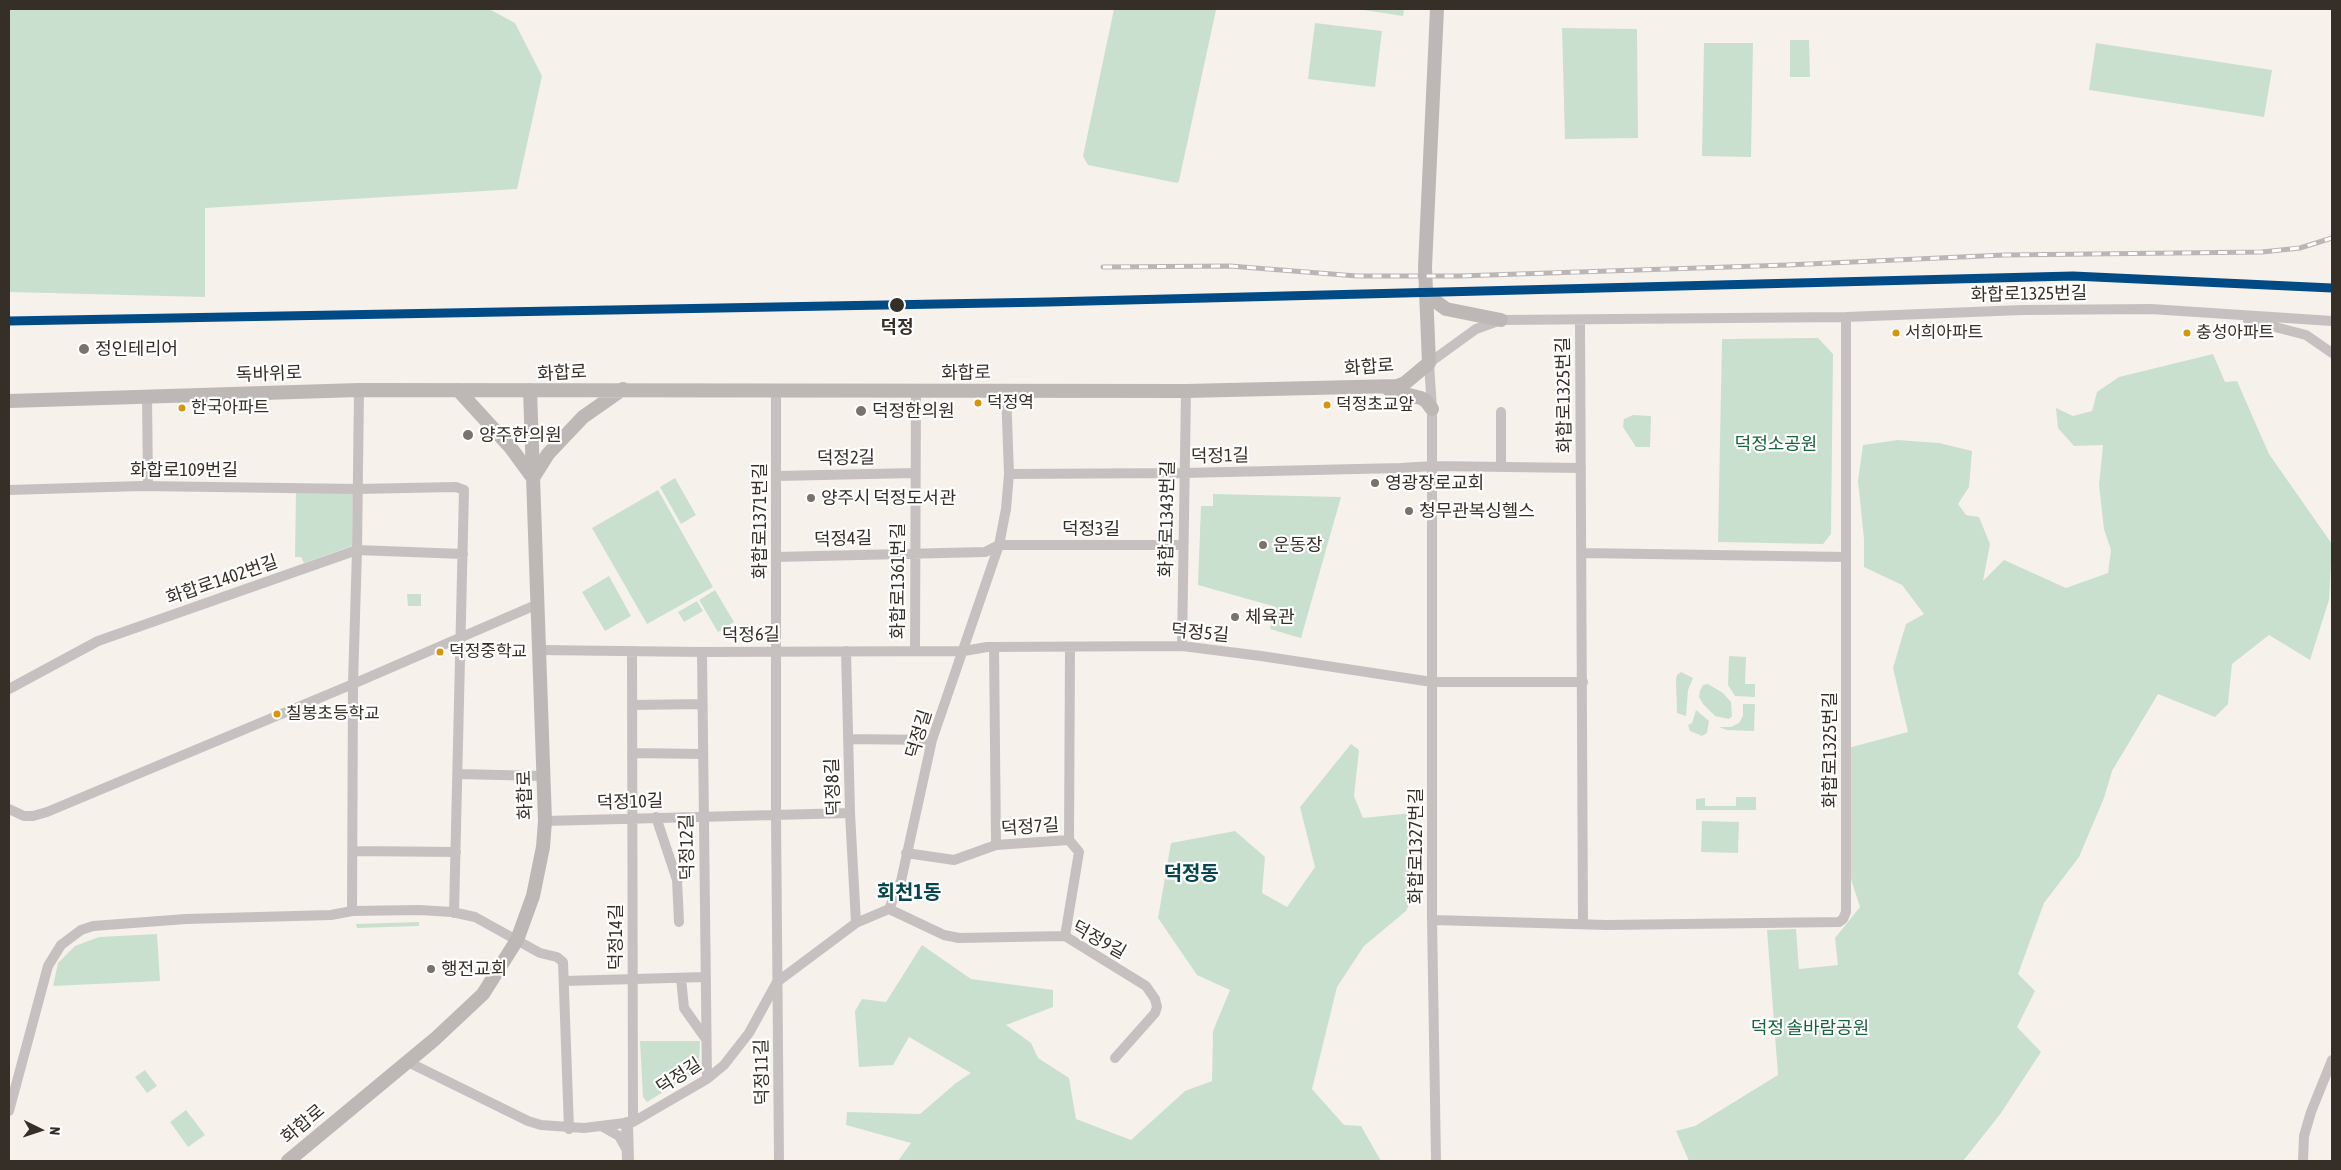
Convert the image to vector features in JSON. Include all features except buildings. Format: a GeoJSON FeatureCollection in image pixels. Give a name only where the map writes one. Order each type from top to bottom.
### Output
{"type":"FeatureCollection","features":[{"type":"Feature","properties":{"kind":"main road"},"geometry":{"type":"LineString","coordinates":[[1429,362],[1425,267],[1437,9]]}},
{"type":"Feature","properties":{"kind":"main road"},"geometry":{"type":"LineString","coordinates":[[1425,296],[1446,309],[1502,320]]}},
{"type":"Feature","properties":{"kind":"main road","name":"화합로"},"geometry":{"type":"LineString","coordinates":[[288,1161],[408,1062],[483,994],[517,940],[527,916],[539,873],[545,821],[530,390],[916,392],[1376,388],[1397,386],[1405,383],[1429,362]]}},
{"type":"Feature","properties":{"kind":"main road"},"geometry":{"type":"LineString","coordinates":[[1376,388],[1431,402]]}},
{"type":"Feature","properties":{"kind":"main road"},"geometry":{"type":"LineString","coordinates":[[458,390],[511,448],[533,478],[548,454],[583,417],[623,389]]}},
{"type":"Feature","properties":{"kind":"main road","name":"독바위로"},"geometry":{"type":"LineString","coordinates":[[9,401],[359,390],[530,390]]}},
{"type":"Feature","properties":{"kind":"street","name":"화합로1325번길"},"geometry":{"type":"LineString","coordinates":[[1429,362],[1476,329],[1502,320],[1846,318],[2022,310],[2151,309],[2332,322]]}},
{"type":"Feature","properties":{"kind":"street"},"geometry":{"type":"LineString","coordinates":[[2218,313],[2306,335],[2332,353]]}},
{"type":"Feature","properties":{"kind":"street","name":"화합로1325번길"},"geometry":{"type":"LineString","coordinates":[[1580,320],[1583,923],[1607,925],[1834,924],[1843,920],[1846,912],[1846,318]]}},
{"type":"Feature","properties":{"kind":"street"},"geometry":{"type":"LineString","coordinates":[[1429,362],[1431,402]]}},
{"type":"Feature","properties":{"kind":"street"},"geometry":{"type":"LineString","coordinates":[[352,911],[353,684],[359,390]]}},
{"type":"Feature","properties":{"kind":"street","name":"화합로1371번길"},"geometry":{"type":"LineString","coordinates":[[776,390],[776,651]]}},
{"type":"Feature","properties":{"kind":"street","name":"덕정길"},"geometry":{"type":"LineString","coordinates":[[408,1062],[528,1121],[541,1125],[569,1128],[630,1123],[707,1079],[738,1048],[755,1024],[777,982],[856,923],[889,909],[899,888],[932,740],[999,545],[1006,509],[1009,474],[1006,391]]}},
{"type":"Feature","properties":{"kind":"street","name":"화합로1343번길"},"geometry":{"type":"LineString","coordinates":[[1182,646],[1186,391]]}},
{"type":"Feature","properties":{"kind":"street","name":"화합로1361번길"},"geometry":{"type":"LineString","coordinates":[[915,651],[916,392]]}},
{"type":"Feature","properties":{"kind":"street"},"geometry":{"type":"LineString","coordinates":[[147,396],[148,486]]}},
{"type":"Feature","properties":{"kind":"street","name":"화합로1327번길"},"geometry":{"type":"LineString","coordinates":[[1431,402],[1432,917],[1438,921],[1583,923]]}},
{"type":"Feature","properties":{"kind":"street"},"geometry":{"type":"LineString","coordinates":[[1501,412],[1501,467]]}},
{"type":"Feature","properties":{"kind":"street","name":"화합로1325번길"},"geometry":{"type":"LineString","coordinates":[[1432,466],[1581,468]]}},
{"type":"Feature","properties":{"kind":"street","name":"덕정1길"},"geometry":{"type":"LineString","coordinates":[[1009,474],[1184,473],[1432,466]]}},
{"type":"Feature","properties":{"kind":"street","name":"덕정2길"},"geometry":{"type":"LineString","coordinates":[[777,476],[915,473]]}},
{"type":"Feature","properties":{"kind":"street","name":"화합로109번길"},"geometry":{"type":"LineString","coordinates":[[9,490],[148,486],[358,489]]}},
{"type":"Feature","properties":{"kind":"street"},"geometry":{"type":"LineString","coordinates":[[358,489],[461,488],[465,493],[454,912]]}},
{"type":"Feature","properties":{"kind":"street","name":"덕정3길"},"geometry":{"type":"LineString","coordinates":[[999,545],[1183,545]]}},
{"type":"Feature","properties":{"kind":"street","name":"덕정4길"},"geometry":{"type":"LineString","coordinates":[[776,557],[914,552],[986,552],[999,545]]}},
{"type":"Feature","properties":{"kind":"street","name":"화합로1402번길"},"geometry":{"type":"LineString","coordinates":[[9,689],[98,641],[357,550],[463,554]]}},
{"type":"Feature","properties":{"kind":"street"},"geometry":{"type":"LineString","coordinates":[[1582,553],[1846,557]]}},
{"type":"Feature","properties":{"kind":"street"},"geometry":{"type":"LineString","coordinates":[[9,809],[24,816],[47,812],[353,684],[538,604]]}},
{"type":"Feature","properties":{"kind":"street","name":"덕정5길"},"geometry":{"type":"LineString","coordinates":[[964,651],[994,647],[1182,646],[1432,682]]}},
{"type":"Feature","properties":{"kind":"street"},"geometry":{"type":"LineString","coordinates":[[994,647],[996,845]]}},
{"type":"Feature","properties":{"kind":"street"},"geometry":{"type":"LineString","coordinates":[[1065,936],[1079,852],[1069,840],[1070,647]]}},
{"type":"Feature","properties":{"kind":"street","name":"덕정6길"},"geometry":{"type":"LineString","coordinates":[[539,650],[632,652],[964,651]]}},
{"type":"Feature","properties":{"kind":"street","name":"덕정8길"},"geometry":{"type":"LineString","coordinates":[[846,650],[850,813],[856,923]]}},
{"type":"Feature","properties":{"kind":"street"},"geometry":{"type":"LineString","coordinates":[[776,651],[777,982]]}},
{"type":"Feature","properties":{"kind":"street","name":"덕정14길"},"geometry":{"type":"LineString","coordinates":[[630,1123],[632,652]]}},
{"type":"Feature","properties":{"kind":"street","name":"덕정12길"},"geometry":{"type":"LineString","coordinates":[[702,652],[707,1079]]}},
{"type":"Feature","properties":{"kind":"street"},"geometry":{"type":"LineString","coordinates":[[1432,682],[1583,682]]}},
{"type":"Feature","properties":{"kind":"street"},"geometry":{"type":"LineString","coordinates":[[632,705],[702,704]]}},
{"type":"Feature","properties":{"kind":"street"},"geometry":{"type":"LineString","coordinates":[[848,739],[932,740]]}},
{"type":"Feature","properties":{"kind":"street"},"geometry":{"type":"LineString","coordinates":[[632,753],[702,754]]}},
{"type":"Feature","properties":{"kind":"street"},"geometry":{"type":"LineString","coordinates":[[458,774],[543,776]]}},
{"type":"Feature","properties":{"kind":"street","name":"덕정10길"},"geometry":{"type":"LineString","coordinates":[[545,821],[850,813]]}},
{"type":"Feature","properties":{"kind":"street","name":"덕정12길"},"geometry":{"type":"LineString","coordinates":[[656,817],[677,880],[679,922]]}},
{"type":"Feature","properties":{"kind":"street","name":"덕정7길"},"geometry":{"type":"LineString","coordinates":[[906,853],[954,860],[996,845],[1069,840]]}},
{"type":"Feature","properties":{"kind":"street"},"geometry":{"type":"LineString","coordinates":[[353,851],[456,852]]}},
{"type":"Feature","properties":{"kind":"street","name":"덕정9길"},"geometry":{"type":"LineString","coordinates":[[889,909],[944,935],[959,938],[1065,936],[1146,986],[1155,999],[1157,1007],[1155,1013],[1115,1058]]}},
{"type":"Feature","properties":{"kind":"street"},"geometry":{"type":"LineString","coordinates":[[9,1111],[48,966],[61,946],[76,933],[93,926],[216,917],[331,915],[352,911],[454,912],[475,917],[543,955],[562,960],[565,981],[569,1128]]}},
{"type":"Feature","properties":{"kind":"street"},"geometry":{"type":"LineString","coordinates":[[1432,917],[1436,1161]]}},
{"type":"Feature","properties":{"kind":"street"},"geometry":{"type":"LineString","coordinates":[[565,981],[705,977]]}},
{"type":"Feature","properties":{"kind":"street"},"geometry":{"type":"LineString","coordinates":[[681,978],[684,1008],[706,1040]]}},
{"type":"Feature","properties":{"kind":"street","name":"덕정11길"},"geometry":{"type":"LineString","coordinates":[[777,982],[779,1161]]}},
{"type":"Feature","properties":{"kind":"street"},"geometry":{"type":"LineString","coordinates":[[755,1024],[768,1022],[778,1026]]}},
{"type":"Feature","properties":{"kind":"street"},"geometry":{"type":"LineString","coordinates":[[2303,1161],[2304,1136],[2311,1112],[2332,1060]]}},
{"type":"Feature","properties":{"kind":"street"},"geometry":{"type":"LineString","coordinates":[[628,1157],[634,1131],[645,1116]]}},
{"type":"Feature","properties":{"kind":"street"},"geometry":{"type":"LineString","coordinates":[[628,1157],[630,1123]]}},
{"type":"Feature","properties":{"kind":"street"},"geometry":{"type":"LineString","coordinates":[[602,1126],[619,1136],[628,1157]]}},
{"type":"Feature","properties":{"kind":"green space"},"geometry":{"type":"Polygon","coordinates":[[[9,9],[489,9],[515,23],[542,76],[517,189],[205,208],[205,297],[9,292],[9,9]]]}},
{"type":"Feature","properties":{"kind":"green space"},"geometry":{"type":"Polygon","coordinates":[[[1114,9],[1216,10],[1179,181],[1177,183],[1088,165],[1083,156],[1114,9]]]}},
{"type":"Feature","properties":{"kind":"green space"},"geometry":{"type":"Polygon","coordinates":[[[1357,9],[1404,9],[1403,16],[1357,9]]]}},
{"type":"Feature","properties":{"kind":"green space"},"geometry":{"type":"Polygon","coordinates":[[[1315,23],[1382,31],[1375,87],[1308,79],[1315,23]]]}},
{"type":"Feature","properties":{"kind":"green space"},"geometry":{"type":"Polygon","coordinates":[[[1562,28],[1637,29],[1638,138],[1565,139],[1562,28]]]}},
{"type":"Feature","properties":{"kind":"green space"},"geometry":{"type":"Polygon","coordinates":[[[1790,40],[1809,40],[1810,77],[1790,77],[1790,40]]]}},
{"type":"Feature","properties":{"kind":"green space"},"geometry":{"type":"Polygon","coordinates":[[[1704,43],[1753,43],[1751,157],[1702,156],[1704,43]]]}},
{"type":"Feature","properties":{"kind":"green space"},"geometry":{"type":"Polygon","coordinates":[[[2096,43],[2272,70],[2264,117],[2089,90],[2096,43]]]}},
{"type":"Feature","properties":{"kind":"green space","name":"덕정소공원"},"geometry":{"type":"Polygon","coordinates":[[[1818,338],[1833,354],[1831,534],[1823,544],[1718,542],[1722,339],[1818,338]]]}},
{"type":"Feature","properties":{"kind":"green space","name":"덕정 솔바람공원"},"geometry":{"type":"Polygon","coordinates":[[[2213,354],[2225,382],[2237,381],[2269,454],[2332,544],[2329,600],[2310,660],[2269,635],[2232,664],[2228,704],[2215,717],[2158,694],[2112,771],[2104,798],[2079,857],[2044,903],[2018,974],[2035,991],[2017,1027],[2041,1052],[2001,1113],[1963,1161],[1689,1161],[1676,1131],[1695,1126],[1778,1075],[1767,930],[1796,929],[1799,969],[1838,965],[1835,938],[1860,907],[1851,879],[1848,748],[1908,732],[1893,668],[1906,624],[1924,614],[1902,585],[1864,567],[1864,539],[1858,481],[1863,445],[1898,440],[1939,443],[1972,451],[1969,487],[1958,504],[1966,515],[1979,517],[1990,544],[1983,581],[2004,560],[2066,588],[2108,573],[2111,550],[2104,529],[2099,485],[2103,445],[2074,446],[2058,428],[2056,408],[2073,416],[2092,411],[2097,392],[2119,377],[2213,354]]]}},
{"type":"Feature","properties":{"kind":"green space"},"geometry":{"type":"Polygon","coordinates":[[[1633,415],[1651,416],[1650,447],[1636,447],[1623,427],[1624,419],[1633,415]]]}},
{"type":"Feature","properties":{"kind":"green space"},"geometry":{"type":"Polygon","coordinates":[[[675,478],[696,515],[681,524],[660,487],[675,478]]]}},
{"type":"Feature","properties":{"kind":"green space"},"geometry":{"type":"Polygon","coordinates":[[[658,490],[713,587],[647,624],[592,528],[658,490]]]}},
{"type":"Feature","properties":{"kind":"green space"},"geometry":{"type":"Polygon","coordinates":[[[296,493],[353,493],[352,546],[304,563],[301,557],[295,557],[296,493]]]}},
{"type":"Feature","properties":{"kind":"green space","name":"운동장"},"geometry":{"type":"Polygon","coordinates":[[[1213,494],[1341,497],[1301,638],[1270,629],[1276,607],[1198,585],[1201,506],[1213,506],[1213,494]]]}},
{"type":"Feature","properties":{"kind":"green space"},"geometry":{"type":"Polygon","coordinates":[[[609,576],[631,616],[605,631],[582,592],[609,576]]]}},
{"type":"Feature","properties":{"kind":"green space"},"geometry":{"type":"Polygon","coordinates":[[[715,590],[734,622],[718,632],[699,600],[715,590]]]}},
{"type":"Feature","properties":{"kind":"green space"},"geometry":{"type":"Polygon","coordinates":[[[407,594],[421,594],[421,606],[408,606],[407,594]]]}},
{"type":"Feature","properties":{"kind":"green space"},"geometry":{"type":"Polygon","coordinates":[[[697,601],[703,611],[684,622],[678,612],[697,601]]]}},
{"type":"Feature","properties":{"kind":"green space"},"geometry":{"type":"Polygon","coordinates":[[[1729,656],[1746,657],[1745,684],[1755,684],[1755,697],[1735,696],[1728,685],[1729,656]]]}},
{"type":"Feature","properties":{"kind":"green space"},"geometry":{"type":"Polygon","coordinates":[[[1681,672],[1693,678],[1688,690],[1686,716],[1677,713],[1676,679],[1677,675],[1681,672]]]}},
{"type":"Feature","properties":{"kind":"green space"},"geometry":{"type":"Polygon","coordinates":[[[1708,684],[1723,693],[1731,702],[1732,716],[1729,719],[1715,716],[1703,704],[1699,697],[1700,691],[1703,685],[1708,684]]]}},
{"type":"Feature","properties":{"kind":"green space"},"geometry":{"type":"Polygon","coordinates":[[[1743,704],[1755,704],[1754,731],[1727,730],[1719,727],[1731,727],[1739,723],[1743,716],[1743,704]]]}},
{"type":"Feature","properties":{"kind":"green space"},"geometry":{"type":"Polygon","coordinates":[[[1696,710],[1709,721],[1707,733],[1702,736],[1690,731],[1688,725],[1692,723],[1696,710]]]}},
{"type":"Feature","properties":{"kind":"green space"},"geometry":{"type":"Polygon","coordinates":[[[1351,744],[1359,750],[1354,796],[1363,818],[1411,813],[1417,887],[1406,911],[1364,946],[1337,987],[1312,1089],[1344,1125],[1361,1126],[1381,1161],[898,1161],[911,1143],[846,1125],[847,1112],[920,1114],[956,1083],[971,1073],[909,1037],[893,1065],[859,1067],[855,1011],[862,999],[886,1002],[922,945],[971,979],[1053,990],[1053,1007],[1006,1025],[1031,1043],[1038,1058],[1069,1078],[1076,1119],[1131,1140],[1185,1091],[1212,1081],[1213,1031],[1230,990],[1197,975],[1158,918],[1171,843],[1235,831],[1265,857],[1262,893],[1287,907],[1315,867],[1300,807],[1351,744]]]}},
{"type":"Feature","properties":{"kind":"green space"},"geometry":{"type":"Polygon","coordinates":[[[1736,797],[1756,797],[1756,810],[1696,810],[1696,799],[1705,798],[1705,806],[1736,806],[1736,797]]]}},
{"type":"Feature","properties":{"kind":"green space"},"geometry":{"type":"Polygon","coordinates":[[[1702,821],[1739,822],[1738,853],[1701,852],[1702,821]]]}},
{"type":"Feature","properties":{"kind":"green space"},"geometry":{"type":"Polygon","coordinates":[[[419,922],[419,926],[357,928],[356,924],[419,922]]]}},
{"type":"Feature","properties":{"kind":"green space"},"geometry":{"type":"Polygon","coordinates":[[[157,934],[160,981],[53,986],[58,963],[75,946],[99,937],[157,934]]]}},
{"type":"Feature","properties":{"kind":"green space"},"geometry":{"type":"Polygon","coordinates":[[[640,1041],[700,1041],[699,1065],[692,1074],[647,1102],[643,1097],[640,1041]]]}},
{"type":"Feature","properties":{"kind":"green space"},"geometry":{"type":"Polygon","coordinates":[[[145,1070],[157,1086],[147,1093],[135,1077],[145,1070]]]}},
{"type":"Feature","properties":{"kind":"green space"},"geometry":{"type":"Polygon","coordinates":[[[186,1110],[205,1135],[188,1147],[170,1122],[186,1110]]]}},
{"type":"Feature","properties":{"kind":"railway"},"geometry":{"type":"LineString","coordinates":[[1103,267],[1230,266],[1357,276],[1459,276],[1787,265],[2004,255],[2262,252],[2300,248],[2332,238]]}},
{"type":"Feature","properties":{"kind":"transit line"},"geometry":{"type":"LineString","coordinates":[[9,321],[1048,302],[2073,276],[2332,288]]}},
{"type":"Feature","properties":{"kind":"place","name":"덕정"},"geometry":{"type":"Point","coordinates":[897,305]}},
{"type":"Feature","properties":{"kind":"place","name":"서희아파트"},"geometry":{"type":"Point","coordinates":[1896,333]}},
{"type":"Feature","properties":{"kind":"place","name":"충성아파트"},"geometry":{"type":"Point","coordinates":[2187,333]}},
{"type":"Feature","properties":{"kind":"place","name":"정인테리어"},"geometry":{"type":"Point","coordinates":[84,349]}},
{"type":"Feature","properties":{"kind":"place","name":"덕정역"},"geometry":{"type":"Point","coordinates":[978,403]}},
{"type":"Feature","properties":{"kind":"place","name":"덕정초교앞"},"geometry":{"type":"Point","coordinates":[1327,405]}},
{"type":"Feature","properties":{"kind":"place","name":"한국아파트"},"geometry":{"type":"Point","coordinates":[182,408]}},
{"type":"Feature","properties":{"kind":"place","name":"덕정한의원"},"geometry":{"type":"Point","coordinates":[861,411]}},
{"type":"Feature","properties":{"kind":"place","name":"양주한의원"},"geometry":{"type":"Point","coordinates":[468,435]}},
{"type":"Feature","properties":{"kind":"place","name":"영광장로교회"},"geometry":{"type":"Point","coordinates":[1375,483]}},
{"type":"Feature","properties":{"kind":"place","name":"양주시 덕정도서관"},"geometry":{"type":"Point","coordinates":[811,498]}},
{"type":"Feature","properties":{"kind":"place","name":"청무관복싱헬스"},"geometry":{"type":"Point","coordinates":[1409,511]}},
{"type":"Feature","properties":{"kind":"place","name":"운동장"},"geometry":{"type":"Point","coordinates":[1263,545]}},
{"type":"Feature","properties":{"kind":"place","name":"체육관"},"geometry":{"type":"Point","coordinates":[1235,617]}},
{"type":"Feature","properties":{"kind":"place","name":"덕정중학교"},"geometry":{"type":"Point","coordinates":[440,652]}},
{"type":"Feature","properties":{"kind":"place","name":"칠봉초등학교"},"geometry":{"type":"Point","coordinates":[277,714]}},
{"type":"Feature","properties":{"kind":"place","name":"행전교회"},"geometry":{"type":"Point","coordinates":[431,969]}},
{"type":"Feature","properties":{"kind":"district","name":"덕정동"},"geometry":{"type":"Point","coordinates":[1191,874]}},
{"type":"Feature","properties":{"kind":"district","name":"회천1동"},"geometry":{"type":"Point","coordinates":[909,893]}}]}
